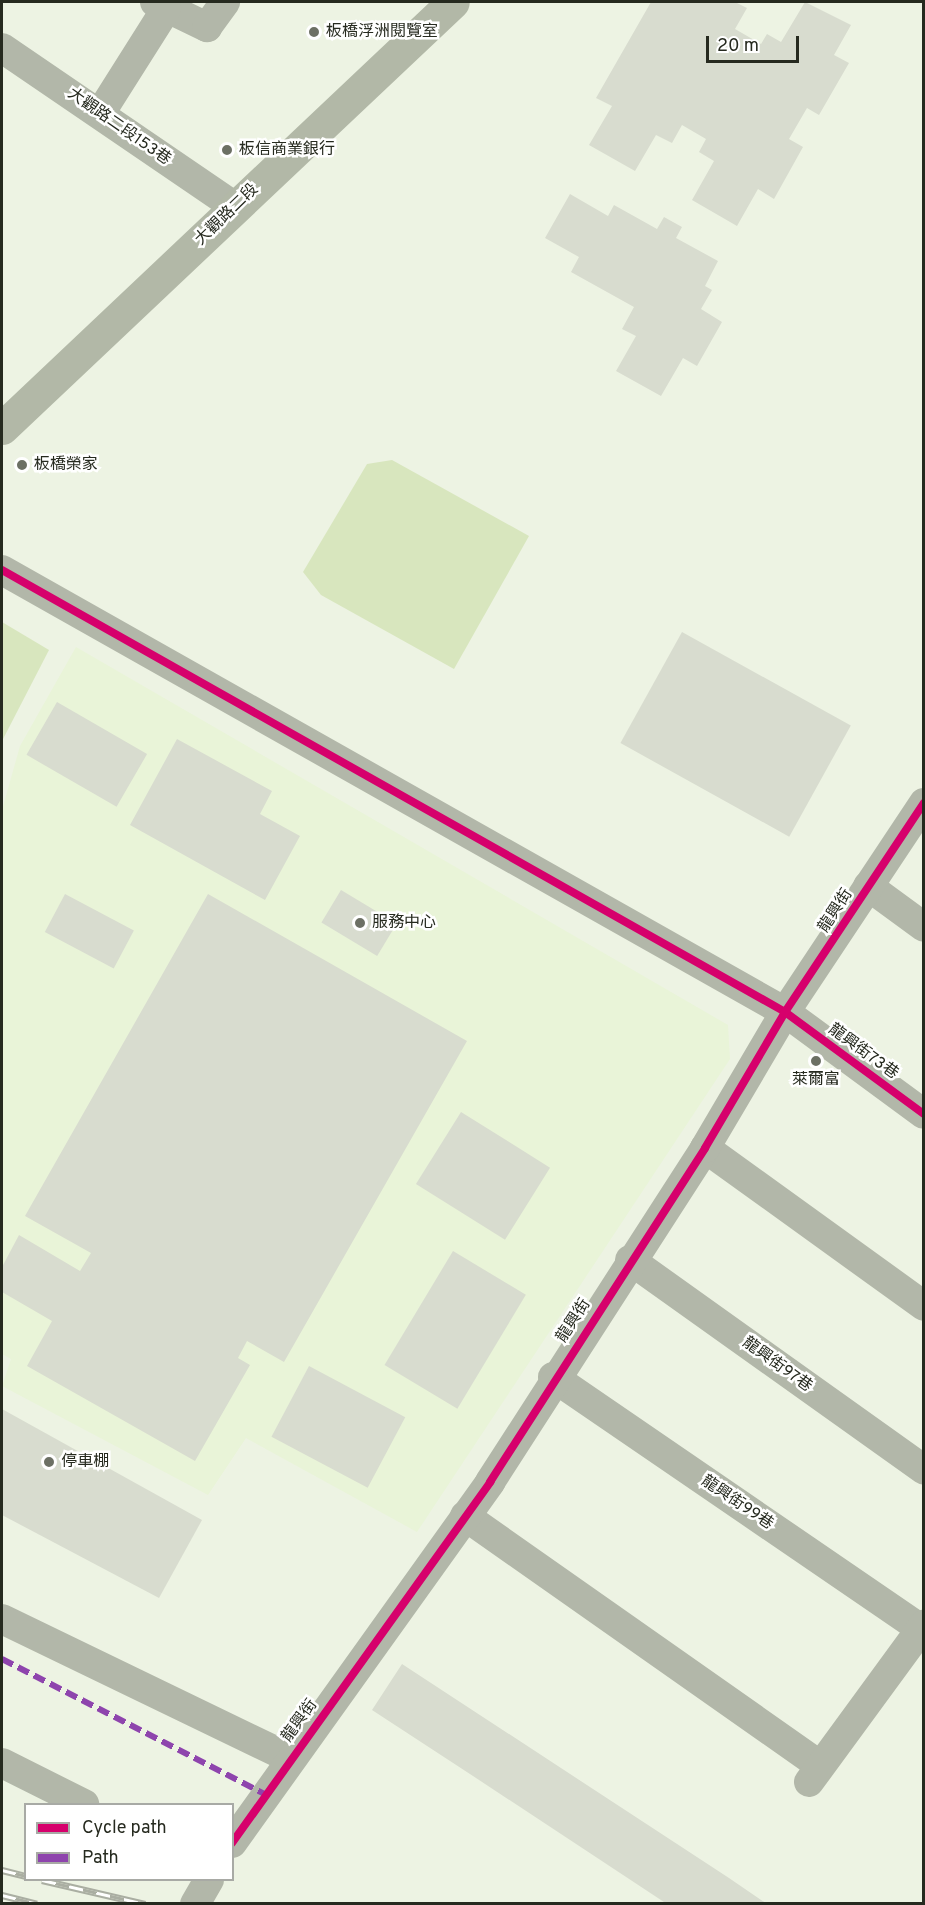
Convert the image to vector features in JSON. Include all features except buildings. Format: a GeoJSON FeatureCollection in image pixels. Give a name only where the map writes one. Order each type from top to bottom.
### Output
{"type":"FeatureCollection","features":[{"type":"Feature","properties":{"kind":"main road","name":"大觀路二段"},"geometry":{"type":"LineString","coordinates":[[2,429],[453,2]]}},
{"type":"Feature","properties":{"kind":"street"},"geometry":{"type":"LineString","coordinates":[[101,112],[160,5],[207,27],[225,2]]}},
{"type":"Feature","properties":{"kind":"street","name":"大觀路二段153巷"},"geometry":{"type":"LineString","coordinates":[[2,48],[101,112],[235,207]]}},
{"type":"Feature","properties":{"kind":"street","name":"龍興街73巷"},"geometry":{"type":"LineString","coordinates":[[2,570],[786,1012],[924,1114]]}},
{"type":"Feature","properties":{"kind":"street","name":"龍興街"},"geometry":{"type":"LineString","coordinates":[[234,1840],[289,1758],[465,1516],[705,1148],[786,1012],[924,803]]}},
{"type":"Feature","properties":{"kind":"street"},"geometry":{"type":"LineString","coordinates":[[868,886],[924,927]]}},
{"type":"Feature","properties":{"kind":"street"},"geometry":{"type":"LineString","coordinates":[[705,1148],[924,1306]]}},
{"type":"Feature","properties":{"kind":"street","name":"龍興街97巷"},"geometry":{"type":"LineString","coordinates":[[630,1260],[924,1470]]}},
{"type":"Feature","properties":{"kind":"street","name":"龍興街99巷"},"geometry":{"type":"LineString","coordinates":[[554,1377],[922,1627]]}},
{"type":"Feature","properties":{"kind":"street"},"geometry":{"type":"LineString","coordinates":[[465,1516],[814,1774],[922,1627]]}},
{"type":"Feature","properties":{"kind":"street"},"geometry":{"type":"LineString","coordinates":[[2,1619],[289,1758]]}},
{"type":"Feature","properties":{"kind":"street"},"geometry":{"type":"LineString","coordinates":[[2,1763],[82,1803]]}},
{"type":"Feature","properties":{"kind":"street"},"geometry":{"type":"LineString","coordinates":[[195,1904],[208,1881]]}},
{"type":"Feature","properties":{"kind":"shaded area"},"geometry":{"type":"Polygon","coordinates":[[[392,460],[529,536],[454,669],[321,595],[303,572],[367,464],[392,460]]]}},
{"type":"Feature","properties":{"kind":"shaded area"},"geometry":{"type":"Polygon","coordinates":[[[2,622],[49,650],[2,741],[2,622]]]}},
{"type":"Feature","properties":{"kind":"shaded area"},"geometry":{"type":"Polygon","coordinates":[[[76,647],[728,1025],[730,1059],[417,1532],[246,1438],[208,1495],[2,1386],[11,1359],[2,1354],[2,810],[20,746],[76,647]]]}},
{"type":"Feature","properties":{"kind":"railway"},"geometry":{"type":"LineString","coordinates":[[2,1870],[24,1876]]}},
{"type":"Feature","properties":{"kind":"railway"},"geometry":{"type":"LineString","coordinates":[[46,1881],[145,1904]]}},
{"type":"Feature","properties":{"kind":"railway"},"geometry":{"type":"LineString","coordinates":[[2,1895],[37,1904]]}},
{"type":"Feature","properties":{"kind":"marked path"},"geometry":{"type":"LineString","coordinates":[[2,1659],[265,1794]]}},
{"type":"Feature","properties":{"kind":"cycle path"},"geometry":{"type":"LineString","coordinates":[[2,570],[785,1012],[924,1114]]}},
{"type":"Feature","properties":{"kind":"cycle path"},"geometry":{"type":"LineString","coordinates":[[234,1840],[490,1482],[705,1148],[785,1012],[924,803]]}},
{"type":"Feature","properties":{"kind":"place","name":"板橋浮洲閱覽室"},"geometry":{"type":"Point","coordinates":[314,32]}},
{"type":"Feature","properties":{"kind":"place","name":"板信商業銀行"},"geometry":{"type":"Point","coordinates":[227,150]}},
{"type":"Feature","properties":{"kind":"place","name":"板橋榮家"},"geometry":{"type":"Point","coordinates":[22,465]}},
{"type":"Feature","properties":{"kind":"place","name":"服務中心"},"geometry":{"type":"Point","coordinates":[360,923]}},
{"type":"Feature","properties":{"kind":"place","name":"萊爾富"},"geometry":{"type":"Point","coordinates":[816,1061]}},
{"type":"Feature","properties":{"kind":"place","name":"停車棚"},"geometry":{"type":"Point","coordinates":[49,1462]}}]}
